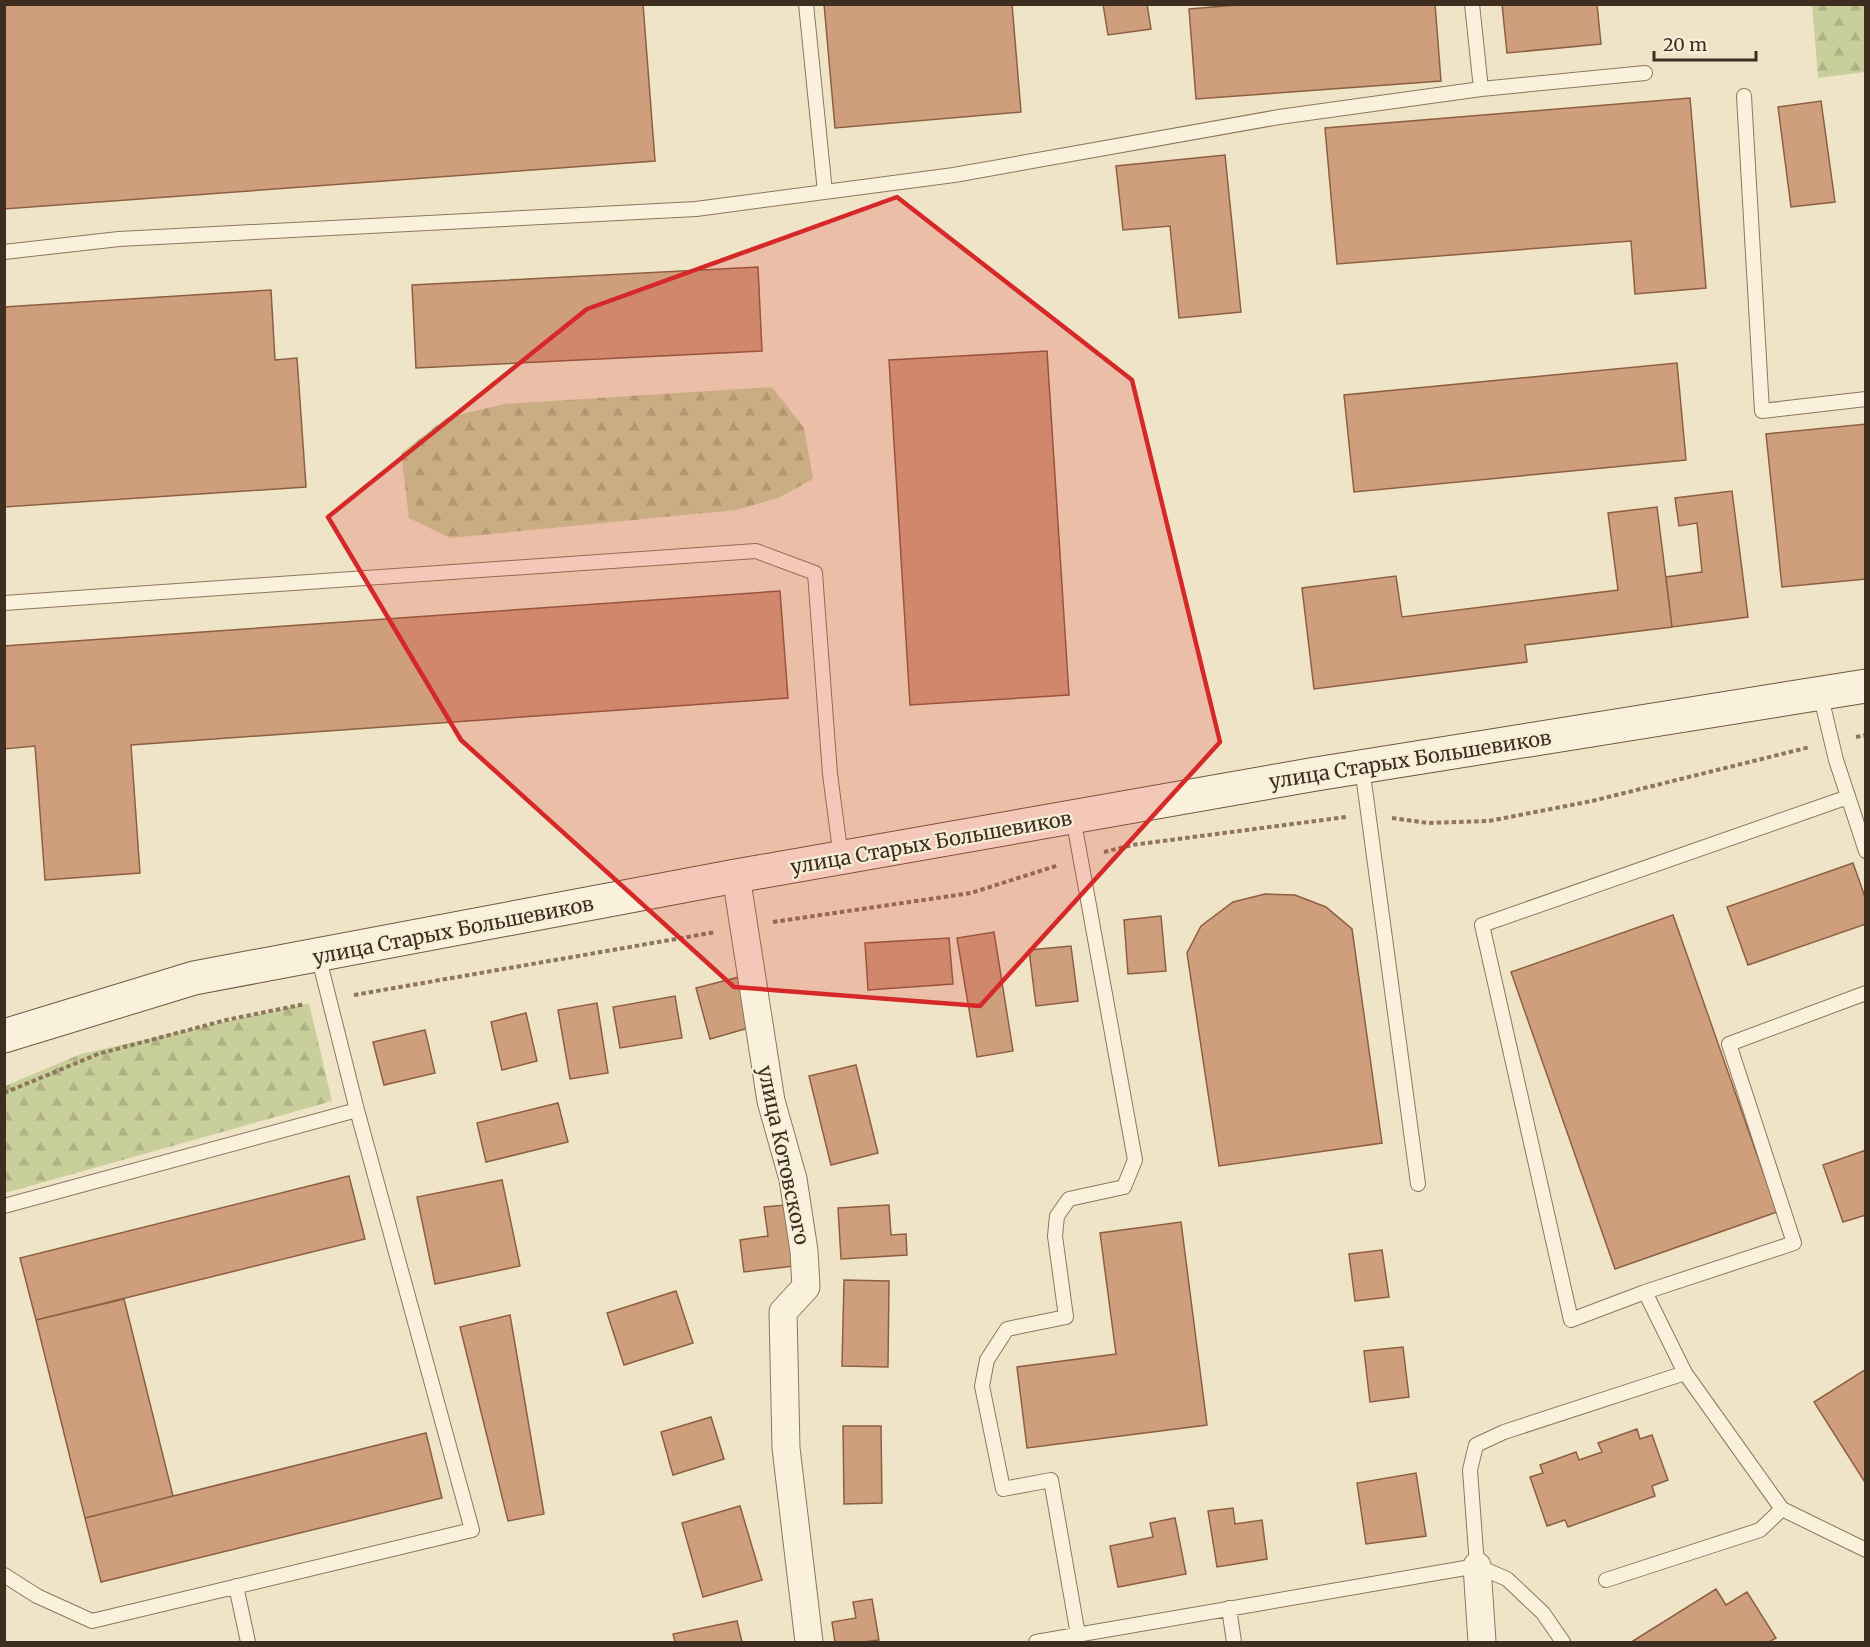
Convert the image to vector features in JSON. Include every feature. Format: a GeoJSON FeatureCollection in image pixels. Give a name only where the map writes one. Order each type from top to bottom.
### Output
{"type":"FeatureCollection","features":[{"type":"Feature","properties":{"kind":"street","name":"улица Старых Большевиков"},"geometry":{"type":"LineString","coordinates":[[4,1036],[194,978],[736,876],[1362,767],[1866,686]]}},
{"type":"Feature","properties":{"kind":"street","name":"улица Котовского"},"geometry":{"type":"LineString","coordinates":[[736,876],[771,1101],[793,1179],[804,1251],[806,1287],[783,1312],[786,1448],[808,1642]]}},
{"type":"Feature","properties":{"kind":"street"},"geometry":{"type":"LineString","coordinates":[[1477,1566],[1482,1642]]}},
{"type":"Feature","properties":{"kind":"lane"},"geometry":{"type":"LineString","coordinates":[[806,4],[825,192]]}},
{"type":"Feature","properties":{"kind":"lane"},"geometry":{"type":"LineString","coordinates":[[1472,4],[1481,89]]}},
{"type":"Feature","properties":{"kind":"lane"},"geometry":{"type":"LineString","coordinates":[[4,252],[119,239],[696,209],[954,175],[1279,117],[1481,89],[1645,73]]}},
{"type":"Feature","properties":{"kind":"lane"},"geometry":{"type":"LineString","coordinates":[[1744,96],[1762,411],[1866,399]]}},
{"type":"Feature","properties":{"kind":"lane"},"geometry":{"type":"LineString","coordinates":[[4,603],[756,551],[815,573],[830,774],[841,858]]}},
{"type":"Feature","properties":{"kind":"lane"},"geometry":{"type":"LineString","coordinates":[[1820,693],[1848,797],[1866,851]]}},
{"type":"Feature","properties":{"kind":"lane"},"geometry":{"type":"LineString","coordinates":[[1362,767],[1418,1184]]}},
{"type":"Feature","properties":{"kind":"lane"},"geometry":{"type":"LineString","coordinates":[[1848,797],[1482,925],[1571,1320],[1645,1292],[1794,1243],[1729,1044],[1866,993]]}},
{"type":"Feature","properties":{"kind":"lane"},"geometry":{"type":"LineString","coordinates":[[1073,817],[1136,1160],[1124,1187],[1069,1199],[1057,1216],[1055,1236],[1066,1317],[1007,1329],[987,1360],[982,1386],[1003,1489],[1051,1480],[1078,1635]]}},
{"type":"Feature","properties":{"kind":"lane"},"geometry":{"type":"LineString","coordinates":[[4,1575],[38,1596],[92,1621],[472,1530],[357,1110],[318,955]]}},
{"type":"Feature","properties":{"kind":"lane"},"geometry":{"type":"LineString","coordinates":[[4,1206],[357,1110]]}},
{"type":"Feature","properties":{"kind":"lane"},"geometry":{"type":"LineString","coordinates":[[1645,1292],[1685,1373],[1782,1509],[1866,1550]]}},
{"type":"Feature","properties":{"kind":"lane"},"geometry":{"type":"LineString","coordinates":[[1477,1566],[1470,1470],[1476,1445],[1504,1432],[1685,1373]]}},
{"type":"Feature","properties":{"kind":"lane"},"geometry":{"type":"LineString","coordinates":[[1606,1580],[1760,1530],[1782,1509]]}},
{"type":"Feature","properties":{"kind":"lane"},"geometry":{"type":"LineString","coordinates":[[1036,1642],[1477,1566],[1508,1579],[1543,1613],[1563,1642]]}},
{"type":"Feature","properties":{"kind":"lane"},"geometry":{"type":"LineString","coordinates":[[236,1586],[248,1642]]}},
{"type":"Feature","properties":{"kind":"lane"},"geometry":{"type":"LineString","coordinates":[[1229,1608],[1234,1642]]}},
{"type":"Feature","properties":{"kind":"path"},"geometry":{"type":"LineString","coordinates":[[4,1093],[99,1054],[226,1020],[329,999],[744,927],[971,893],[1080,858],[1131,845],[1368,814],[1428,824],[1489,821],[1592,801],[1832,741],[1866,735]]}},
{"type":"Feature","properties":{"kind":"highlighted area"},"geometry":{"type":"Polygon","coordinates":[[[897,197],[1132,380],[1220,742],[980,1006],[734,987],[461,740],[328,517],[587,309],[897,197]]]}},
{"type":"Feature","properties":{"kind":"green space"},"geometry":{"type":"Polygon","coordinates":[[[1812,5],[1865,5],[1865,72],[1818,78],[1812,5]]]}},
{"type":"Feature","properties":{"kind":"green space"},"geometry":{"type":"Polygon","coordinates":[[[772,387],[804,428],[813,479],[778,498],[736,510],[450,538],[409,518],[401,453],[446,418],[504,404],[772,387]]]}},
{"type":"Feature","properties":{"kind":"green space"},"geometry":{"type":"Polygon","coordinates":[[[309,1003],[332,1101],[5,1193],[5,1086],[81,1054],[309,1003]]]}},
{"type":"Feature","properties":{"kind":"building"},"geometry":{"type":"Polygon","coordinates":[[[4,4],[643,4],[655,161],[4,209],[4,4]]]}},
{"type":"Feature","properties":{"kind":"building"},"geometry":{"type":"Polygon","coordinates":[[[824,4],[1012,4],[1021,112],[835,128],[824,4]]]}},
{"type":"Feature","properties":{"kind":"building"},"geometry":{"type":"Polygon","coordinates":[[[1103,4],[1147,4],[1151,29],[1108,35],[1103,4]]]}},
{"type":"Feature","properties":{"kind":"building"},"geometry":{"type":"Polygon","coordinates":[[[1249,4],[1435,4],[1441,81],[1196,99],[1189,9],[1249,4]]]}},
{"type":"Feature","properties":{"kind":"building"},"geometry":{"type":"Polygon","coordinates":[[[1502,4],[1597,4],[1601,44],[1507,53],[1502,4]]]}},
{"type":"Feature","properties":{"kind":"building"},"geometry":{"type":"Polygon","coordinates":[[[1690,98],[1706,288],[1635,294],[1631,241],[1337,264],[1325,128],[1690,98]]]}},
{"type":"Feature","properties":{"kind":"building"},"geometry":{"type":"Polygon","coordinates":[[[1821,101],[1835,202],[1791,207],[1778,107],[1821,101]]]}},
{"type":"Feature","properties":{"kind":"building"},"geometry":{"type":"Polygon","coordinates":[[[1225,155],[1241,312],[1179,318],[1170,226],[1123,230],[1116,166],[1225,155]]]}},
{"type":"Feature","properties":{"kind":"building"},"geometry":{"type":"Polygon","coordinates":[[[758,267],[762,351],[416,368],[412,285],[758,267]]]}},
{"type":"Feature","properties":{"kind":"building"},"geometry":{"type":"Polygon","coordinates":[[[271,290],[275,360],[297,358],[306,487],[4,507],[4,307],[271,290]]]}},
{"type":"Feature","properties":{"kind":"building"},"geometry":{"type":"Polygon","coordinates":[[[1047,351],[1069,695],[910,705],[889,360],[1047,351]]]}},
{"type":"Feature","properties":{"kind":"building"},"geometry":{"type":"Polygon","coordinates":[[[1677,363],[1686,460],[1354,492],[1344,395],[1677,363]]]}},
{"type":"Feature","properties":{"kind":"building"},"geometry":{"type":"Polygon","coordinates":[[[1866,424],[1866,579],[1782,587],[1766,434],[1866,424]]]}},
{"type":"Feature","properties":{"kind":"building"},"geometry":{"type":"Polygon","coordinates":[[[1732,491],[1748,617],[1672,627],[1666,577],[1702,572],[1697,523],[1679,526],[1675,498],[1732,491]]]}},
{"type":"Feature","properties":{"kind":"building"},"geometry":{"type":"Polygon","coordinates":[[[1657,507],[1672,627],[1525,645],[1527,662],[1314,689],[1302,588],[1396,576],[1402,617],[1618,590],[1608,513],[1657,507]]]}},
{"type":"Feature","properties":{"kind":"building"},"geometry":{"type":"Polygon","coordinates":[[[780,591],[788,698],[131,745],[140,873],[45,880],[35,746],[4,749],[4,646],[780,591]]]}},
{"type":"Feature","properties":{"kind":"building"},"geometry":{"type":"Polygon","coordinates":[[[1853,863],[1866,900],[1866,924],[1748,965],[1727,907],[1853,863]]]}},
{"type":"Feature","properties":{"kind":"building"},"geometry":{"type":"Polygon","coordinates":[[[1265,894],[1295,895],[1326,907],[1352,929],[1382,1143],[1219,1166],[1187,953],[1201,926],[1233,902],[1265,894]]]}},
{"type":"Feature","properties":{"kind":"building"},"geometry":{"type":"Polygon","coordinates":[[[1673,915],[1777,1212],[1615,1269],[1511,972],[1673,915]]]}},
{"type":"Feature","properties":{"kind":"building"},"geometry":{"type":"Polygon","coordinates":[[[1161,916],[1166,971],[1128,974],[1124,920],[1161,916]]]}},
{"type":"Feature","properties":{"kind":"building"},"geometry":{"type":"Polygon","coordinates":[[[994,932],[1013,1051],[977,1057],[957,938],[994,932]]]}},
{"type":"Feature","properties":{"kind":"building"},"geometry":{"type":"Polygon","coordinates":[[[949,938],[953,984],[868,990],[865,943],[949,938]]]}},
{"type":"Feature","properties":{"kind":"building"},"geometry":{"type":"Polygon","coordinates":[[[1071,946],[1078,1001],[1036,1006],[1029,950],[1071,946]]]}},
{"type":"Feature","properties":{"kind":"building"},"geometry":{"type":"Polygon","coordinates":[[[739,977],[752,1027],[710,1039],[696,988],[739,977]]]}},
{"type":"Feature","properties":{"kind":"building"},"geometry":{"type":"Polygon","coordinates":[[[675,996],[682,1038],[620,1048],[613,1007],[675,996]]]}},
{"type":"Feature","properties":{"kind":"building"},"geometry":{"type":"Polygon","coordinates":[[[597,1003],[608,1073],[570,1079],[558,1010],[597,1003]]]}},
{"type":"Feature","properties":{"kind":"building"},"geometry":{"type":"Polygon","coordinates":[[[526,1013],[537,1061],[502,1070],[491,1022],[526,1013]]]}},
{"type":"Feature","properties":{"kind":"building"},"geometry":{"type":"Polygon","coordinates":[[[425,1030],[435,1073],[384,1085],[373,1042],[425,1030]]]}},
{"type":"Feature","properties":{"kind":"building"},"geometry":{"type":"Polygon","coordinates":[[[856,1065],[878,1153],[831,1165],[809,1076],[856,1065]]]}},
{"type":"Feature","properties":{"kind":"building"},"geometry":{"type":"Polygon","coordinates":[[[558,1103],[568,1142],[486,1162],[477,1123],[558,1103]]]}},
{"type":"Feature","properties":{"kind":"building"},"geometry":{"type":"Polygon","coordinates":[[[1866,1150],[1866,1215],[1843,1222],[1823,1165],[1866,1150]]]}},
{"type":"Feature","properties":{"kind":"building"},"geometry":{"type":"Polygon","coordinates":[[[349,1176],[365,1239],[36,1320],[20,1258],[349,1176]]]}},
{"type":"Feature","properties":{"kind":"building"},"geometry":{"type":"Polygon","coordinates":[[[502,1180],[520,1266],[435,1284],[417,1197],[502,1180]]]}},
{"type":"Feature","properties":{"kind":"building"},"geometry":{"type":"Polygon","coordinates":[[[786,1205],[794,1266],[744,1272],[740,1240],[768,1236],[764,1207],[786,1205]]]}},
{"type":"Feature","properties":{"kind":"building"},"geometry":{"type":"Polygon","coordinates":[[[889,1205],[891,1235],[906,1234],[907,1255],[841,1259],[838,1208],[889,1205]]]}},
{"type":"Feature","properties":{"kind":"building"},"geometry":{"type":"Polygon","coordinates":[[[1181,1222],[1207,1425],[1027,1448],[1017,1367],[1116,1354],[1100,1233],[1181,1222]]]}},
{"type":"Feature","properties":{"kind":"building"},"geometry":{"type":"Polygon","coordinates":[[[1382,1250],[1389,1297],[1355,1301],[1349,1254],[1382,1250]]]}},
{"type":"Feature","properties":{"kind":"building"},"geometry":{"type":"Polygon","coordinates":[[[844,1280],[889,1281],[888,1367],[842,1366],[844,1280]]]}},
{"type":"Feature","properties":{"kind":"building"},"geometry":{"type":"Polygon","coordinates":[[[676,1291],[693,1343],[624,1365],[607,1313],[676,1291]]]}},
{"type":"Feature","properties":{"kind":"building"},"geometry":{"type":"Polygon","coordinates":[[[124,1299],[173,1496],[85,1518],[36,1320],[124,1299]]]}},
{"type":"Feature","properties":{"kind":"building"},"geometry":{"type":"Polygon","coordinates":[[[510,1315],[544,1514],[508,1521],[460,1327],[510,1315]]]}},
{"type":"Feature","properties":{"kind":"building"},"geometry":{"type":"Polygon","coordinates":[[[1403,1347],[1409,1397],[1370,1402],[1364,1351],[1403,1347]]]}},
{"type":"Feature","properties":{"kind":"building"},"geometry":{"type":"Polygon","coordinates":[[[1866,1369],[1866,1484],[1814,1402],[1866,1369]]]}},
{"type":"Feature","properties":{"kind":"building"},"geometry":{"type":"Polygon","coordinates":[[[711,1417],[724,1459],[673,1475],[661,1432],[711,1417]]]}},
{"type":"Feature","properties":{"kind":"building"},"geometry":{"type":"Polygon","coordinates":[[[843,1426],[881,1426],[882,1503],[844,1504],[843,1426]]]}},
{"type":"Feature","properties":{"kind":"building"},"geometry":{"type":"Polygon","coordinates":[[[1637,1429],[1640,1439],[1652,1435],[1668,1480],[1652,1486],[1655,1496],[1568,1527],[1565,1520],[1547,1526],[1530,1477],[1543,1473],[1540,1465],[1576,1452],[1579,1460],[1602,1452],[1598,1443],[1637,1429]]]}},
{"type":"Feature","properties":{"kind":"building"},"geometry":{"type":"Polygon","coordinates":[[[426,1433],[442,1498],[101,1582],[85,1518],[426,1433]]]}},
{"type":"Feature","properties":{"kind":"building"},"geometry":{"type":"Polygon","coordinates":[[[1416,1473],[1426,1536],[1366,1544],[1357,1483],[1416,1473]]]}},
{"type":"Feature","properties":{"kind":"building"},"geometry":{"type":"Polygon","coordinates":[[[740,1506],[762,1580],[703,1597],[682,1523],[740,1506]]]}},
{"type":"Feature","properties":{"kind":"building"},"geometry":{"type":"Polygon","coordinates":[[[1233,1508],[1235,1524],[1262,1520],[1267,1559],[1217,1567],[1208,1511],[1233,1508]]]}},
{"type":"Feature","properties":{"kind":"building"},"geometry":{"type":"Polygon","coordinates":[[[1175,1518],[1186,1574],[1118,1587],[1110,1546],[1153,1537],[1150,1523],[1175,1518]]]}},
{"type":"Feature","properties":{"kind":"building"},"geometry":{"type":"Polygon","coordinates":[[[1716,1589],[1726,1605],[1747,1592],[1776,1638],[1769,1642],[1633,1641],[1716,1589]]]}},
{"type":"Feature","properties":{"kind":"building"},"geometry":{"type":"Polygon","coordinates":[[[872,1599],[879,1640],[835,1642],[832,1622],[856,1618],[853,1602],[872,1599]]]}},
{"type":"Feature","properties":{"kind":"building"},"geometry":{"type":"Polygon","coordinates":[[[737,1621],[742,1642],[675,1642],[673,1634],[737,1621]]]}}]}
